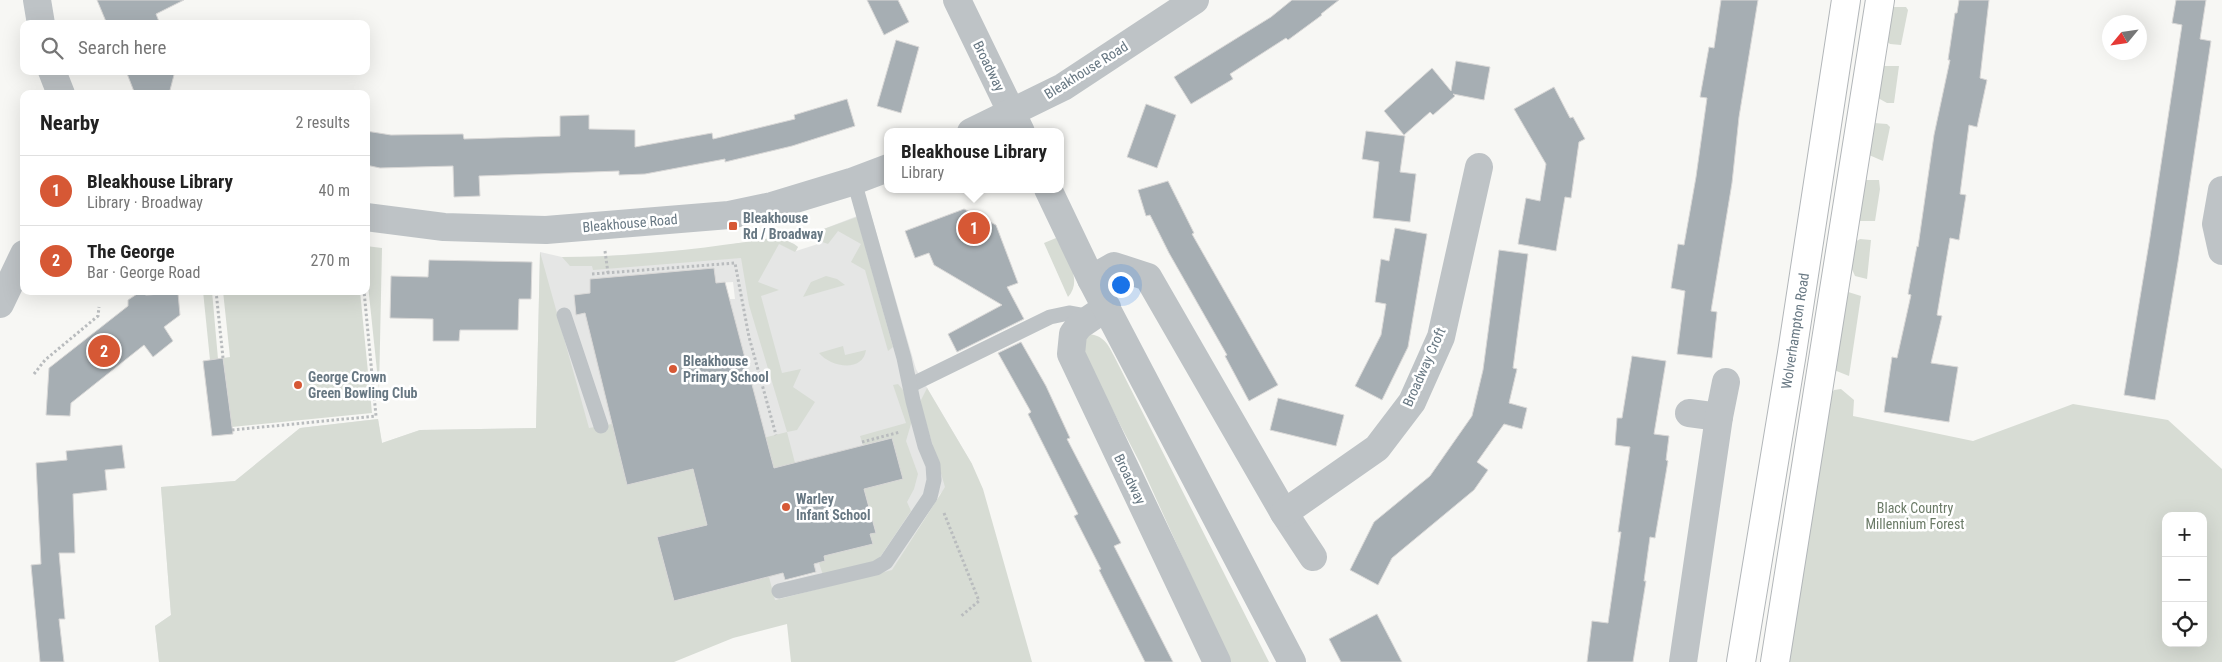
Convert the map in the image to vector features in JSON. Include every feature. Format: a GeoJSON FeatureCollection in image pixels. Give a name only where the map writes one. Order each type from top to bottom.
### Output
{"type":"FeatureCollection","features":[{"type":"Feature","properties":{"kind":"highway","name":"Wolverhampton Road"},"geometry":{"type":"LineString","coordinates":[[1741,662],[1792,353],[1846,0]]}},
{"type":"Feature","properties":{"kind":"highway"},"geometry":{"type":"LineString","coordinates":[[1775,662],[1880,0]]}},
{"type":"Feature","properties":{"kind":"street"},"geometry":{"type":"LineString","coordinates":[[37,0],[40,20]]}},
{"type":"Feature","properties":{"kind":"street","name":"Broadway"},"geometry":{"type":"LineString","coordinates":[[956,0],[1017,122]]}},
{"type":"Feature","properties":{"kind":"street","name":"Bleakhouse Road"},"geometry":{"type":"LineString","coordinates":[[989,128],[1017,122],[1063,87],[1195,0]]}},
{"type":"Feature","properties":{"kind":"street"},"geometry":{"type":"LineString","coordinates":[[48,75],[49,90]]}},
{"type":"Feature","properties":{"kind":"street"},"geometry":{"type":"LineString","coordinates":[[54,75],[59,90]]}},
{"type":"Feature","properties":{"kind":"street","name":"Broadway Croft"},"geometry":{"type":"LineString","coordinates":[[1284,513],[1377,448],[1412,402],[1441,337],[1479,167]]}},
{"type":"Feature","properties":{"kind":"street","name":"Bleakhouse Road"},"geometry":{"type":"LineString","coordinates":[[370,218],[444,227],[546,230],[729,215],[772,206],[854,181],[884,170]]}},
{"type":"Feature","properties":{"kind":"street"},"geometry":{"type":"LineString","coordinates":[[2222,190],[2216,224],[2222,251]]}},
{"type":"Feature","properties":{"kind":"street"},"geometry":{"type":"LineString","coordinates":[[1050,193],[1091,279],[1099,312],[1292,662]]}},
{"type":"Feature","properties":{"kind":"street"},"geometry":{"type":"LineString","coordinates":[[10,290],[20,264]]}},
{"type":"Feature","properties":{"kind":"street"},"geometry":{"type":"LineString","coordinates":[[1091,279],[1114,266],[1148,277],[1284,513],[1314,557]]}},
{"type":"Feature","properties":{"kind":"street","name":"Broadway"},"geometry":{"type":"LineString","coordinates":[[1099,312],[1079,326],[1073,334],[1070,354],[1217,662]]}},
{"type":"Feature","properties":{"kind":"street"},"geometry":{"type":"LineString","coordinates":[[1684,662],[1719,417],[1726,382]]}},
{"type":"Feature","properties":{"kind":"street"},"geometry":{"type":"LineString","coordinates":[[1689,413],[1719,417]]}},
{"type":"Feature","properties":{"kind":"lane"},"geometry":{"type":"LineString","coordinates":[[779,591],[876,568],[886,562],[930,497],[934,480],[933,465],[919,426],[911,385],[854,181]]}},
{"type":"Feature","properties":{"kind":"lane"},"geometry":{"type":"LineString","coordinates":[[911,385],[1050,317],[1069,313],[1099,312]]}},
{"type":"Feature","properties":{"kind":"lane"},"geometry":{"type":"LineString","coordinates":[[564,315],[601,426]]}},
{"type":"Feature","properties":{"kind":"path"},"geometry":{"type":"LineString","coordinates":[[592,274],[735,263],[749,338],[776,435]]}},
{"type":"Feature","properties":{"kind":"path"},"geometry":{"type":"LineString","coordinates":[[216,295],[223,358]]}},
{"type":"Feature","properties":{"kind":"path"},"geometry":{"type":"LineString","coordinates":[[232,430],[376,416],[364,295]]}},
{"type":"Feature","properties":{"kind":"path"},"geometry":{"type":"LineString","coordinates":[[34,374],[45,360],[98,316],[99,307]]}},
{"type":"Feature","properties":{"kind":"path"},"geometry":{"type":"LineString","coordinates":[[862,442],[919,426]]}},
{"type":"Feature","properties":{"kind":"path"},"geometry":{"type":"LineString","coordinates":[[940,504],[979,601],[960,617]]}},
{"type":"Feature","properties":{"kind":"shaded area"},"geometry":{"type":"Polygon","coordinates":[[[870,211],[916,369],[972,464],[940,494],[892,571],[775,600],[159,662],[155,626],[171,615],[161,487],[235,481],[300,428],[378,419],[382,443],[420,430],[536,428],[540,252],[562,257],[595,257],[702,249],[778,237],[798,247],[796,251],[821,243],[817,240],[821,230],[870,211]],[[714,268],[590,279],[590,293],[574,296],[576,314],[585,313],[627,485],[731,446],[766,437],[729,299],[735,299],[733,282],[716,283],[714,268]],[[892,438],[698,488],[707,525],[657,538],[674,601],[783,573],[785,581],[816,573],[814,564],[822,550],[853,542],[855,548],[872,544],[870,534],[876,532],[864,489],[892,438]]]}},
{"type":"Feature","properties":{"kind":"green space"},"geometry":{"type":"Polygon","coordinates":[[[1891,7],[1906,7],[1908,10],[1901,45],[1890,44],[1885,40],[1891,7]]]}},
{"type":"Feature","properties":{"kind":"green space"},"geometry":{"type":"Polygon","coordinates":[[[1882,66],[1899,66],[1894,103],[1887,103],[1878,98],[1882,66]]]}},
{"type":"Feature","properties":{"kind":"green space"},"geometry":{"type":"Polygon","coordinates":[[[1874,123],[1887,124],[1890,127],[1883,161],[1869,155],[1874,123]]]}},
{"type":"Feature","properties":{"kind":"green space"},"geometry":{"type":"Polygon","coordinates":[[[1864,180],[1879,180],[1880,189],[1875,221],[1859,221],[1864,180]]]}},
{"type":"Feature","properties":{"kind":"green space"},"geometry":{"type":"Polygon","coordinates":[[[857,217],[893,347],[888,351],[865,270],[851,262],[861,244],[838,231],[828,244],[817,240],[821,230],[857,217]]]}},
{"type":"Feature","properties":{"kind":"green space"},"geometry":{"type":"Polygon","coordinates":[[[778,237],[798,247],[795,252],[779,244],[758,282],[779,290],[761,296],[782,373],[801,369],[793,387],[815,402],[797,430],[787,432],[749,305],[741,258],[593,270],[592,266],[570,266],[562,257],[671,251],[778,237]]]}},
{"type":"Feature","properties":{"kind":"green space"},"geometry":{"type":"Polygon","coordinates":[[[1056,238],[1074,275],[1074,283],[1068,297],[1044,243],[1056,238]]]}},
{"type":"Feature","properties":{"kind":"green space"},"geometry":{"type":"Polygon","coordinates":[[[1860,239],[1871,240],[1867,279],[1855,276],[1850,265],[1855,242],[1860,239]]]}},
{"type":"Feature","properties":{"kind":"green space"},"geometry":{"type":"Polygon","coordinates":[[[370,246],[382,248],[379,390],[369,295],[370,246]]]}},
{"type":"Feature","properties":{"kind":"green space"},"geometry":{"type":"Polygon","coordinates":[[[540,252],[589,428],[612,424],[731,446],[787,432],[795,463],[698,488],[707,525],[657,537],[674,601],[769,577],[775,600],[892,570],[945,487],[920,402],[927,388],[972,464],[983,489],[1032,662],[791,662],[787,624],[733,638],[674,662],[159,662],[155,626],[171,615],[161,487],[235,481],[300,428],[378,419],[382,443],[420,430],[536,428],[540,252]]]}},
{"type":"Feature","properties":{"kind":"green space"},"geometry":{"type":"Polygon","coordinates":[[[826,276],[837,279],[845,285],[803,297],[811,282],[826,276]]]}},
{"type":"Feature","properties":{"kind":"green space"},"geometry":{"type":"Polygon","coordinates":[[[1845,291],[1861,296],[1849,376],[1834,370],[1845,291]]]}},
{"type":"Feature","properties":{"kind":"green space"},"geometry":{"type":"Polygon","coordinates":[[[203,295],[212,295],[218,359],[210,360],[203,295]]]}},
{"type":"Feature","properties":{"kind":"green space","name":"George Crown Green Bowling Club"},"geometry":{"type":"Polygon","coordinates":[[[223,295],[360,295],[372,413],[232,427],[223,358],[230,357],[223,295]]]}},
{"type":"Feature","properties":{"kind":"green space"},"geometry":{"type":"Polygon","coordinates":[[[1089,334],[1102,339],[1112,352],[1269,662],[1230,662],[1140,463],[1083,353],[1081,336],[1089,334]]]}},
{"type":"Feature","properties":{"kind":"green space"},"geometry":{"type":"Polygon","coordinates":[[[843,346],[845,355],[866,350],[864,357],[853,365],[846,365],[831,362],[819,353],[843,346]]]}},
{"type":"Feature","properties":{"kind":"green space"},"geometry":{"type":"Polygon","coordinates":[[[898,384],[903,390],[913,417],[906,441],[918,474],[914,489],[907,502],[911,511],[876,563],[823,575],[819,563],[822,550],[853,542],[855,548],[872,544],[870,534],[876,532],[864,489],[892,438],[863,445],[860,436],[906,423],[893,385],[898,384]]]}},
{"type":"Feature","properties":{"kind":"green space","name":"Black Country Millennium Forest"},"geometry":{"type":"Polygon","coordinates":[[[1841,389],[1854,400],[1853,416],[1973,441],[2073,404],[2168,420],[2222,469],[2222,662],[1788,662],[1829,399],[1834,390],[1841,389]]]}},
{"type":"Feature","properties":{"kind":"building"},"geometry":{"type":"Polygon","coordinates":[[[97,0],[184,0],[156,14],[158,20],[105,20],[97,0]]]}},
{"type":"Feature","properties":{"kind":"building"},"geometry":{"type":"Polygon","coordinates":[[[867,0],[898,0],[909,22],[884,35],[867,0]]]}},
{"type":"Feature","properties":{"kind":"building"},"geometry":{"type":"Polygon","coordinates":[[[1292,0],[1339,0],[1288,40],[1286,38],[1230,74],[1233,79],[1191,104],[1174,77],[1271,17],[1292,0]]]}},
{"type":"Feature","properties":{"kind":"building"},"geometry":{"type":"Polygon","coordinates":[[[1721,0],[1758,0],[1739,117],[1732,183],[1711,311],[1717,312],[1712,358],[1677,354],[1685,291],[1671,288],[1678,244],[1684,245],[1696,177],[1707,98],[1700,97],[1709,47],[1714,48],[1721,0]]]}},
{"type":"Feature","properties":{"kind":"building"},"geometry":{"type":"Polygon","coordinates":[[[1959,0],[1989,0],[1980,78],[1987,80],[1977,127],[1969,125],[1960,194],[1966,195],[1959,240],[1950,238],[1937,315],[1942,316],[1931,363],[1958,367],[1949,422],[1884,412],[1892,357],[1897,358],[1911,295],[1908,294],[1918,247],[1934,135],[1950,60],[1948,60],[1955,13],[1957,13],[1959,0]]]}},
{"type":"Feature","properties":{"kind":"building"},"geometry":{"type":"Polygon","coordinates":[[[2176,0],[2206,0],[2200,39],[2211,41],[2155,400],[2124,395],[2182,25],[2172,23],[2176,0]]]}},
{"type":"Feature","properties":{"kind":"building"},"geometry":{"type":"Polygon","coordinates":[[[896,40],[919,47],[901,113],[877,106],[896,40]]]}},
{"type":"Feature","properties":{"kind":"building"},"geometry":{"type":"Polygon","coordinates":[[[1456,61],[1490,67],[1484,100],[1453,94],[1455,96],[1433,115],[1430,112],[1404,135],[1384,111],[1432,68],[1451,91],[1456,61]]]}},
{"type":"Feature","properties":{"kind":"building"},"geometry":{"type":"Polygon","coordinates":[[[128,75],[174,75],[170,90],[133,90],[128,75]]]}},
{"type":"Feature","properties":{"kind":"building"},"geometry":{"type":"Polygon","coordinates":[[[1554,87],[1570,118],[1573,117],[1585,139],[1579,142],[1571,198],[1565,197],[1556,251],[1518,244],[1526,198],[1540,201],[1546,164],[1514,109],[1554,87]]]}},
{"type":"Feature","properties":{"kind":"building"},"geometry":{"type":"Polygon","coordinates":[[[847,99],[855,126],[792,146],[725,162],[725,159],[645,174],[619,175],[619,171],[479,176],[480,196],[454,197],[453,166],[380,168],[370,166],[370,132],[391,135],[463,134],[464,139],[560,136],[560,116],[589,115],[589,129],[635,130],[635,147],[712,133],[713,139],[795,119],[794,115],[847,99]]]}},
{"type":"Feature","properties":{"kind":"building"},"geometry":{"type":"Polygon","coordinates":[[[1146,104],[1176,115],[1157,168],[1127,157],[1146,104]]]}},
{"type":"Feature","properties":{"kind":"building"},"geometry":{"type":"Polygon","coordinates":[[[1366,131],[1405,136],[1400,172],[1416,174],[1410,222],[1373,218],[1379,162],[1362,159],[1366,131]]]}},
{"type":"Feature","properties":{"kind":"building"},"geometry":{"type":"Polygon","coordinates":[[[1168,181],[1194,233],[1192,234],[1278,385],[1249,401],[1225,356],[1227,355],[1169,253],[1150,215],[1146,216],[1138,190],[1168,181]]]}},
{"type":"Feature","properties":{"kind":"building"},"geometry":{"type":"Polygon","coordinates":[[[964,209],[996,225],[1018,283],[1007,287],[1024,319],[957,352],[948,334],[1002,305],[934,265],[929,253],[915,258],[905,231],[964,209]]]}},
{"type":"Feature","properties":{"kind":"building"},"geometry":{"type":"Polygon","coordinates":[[[1395,228],[1427,234],[1408,347],[1382,400],[1355,386],[1381,335],[1386,304],[1375,302],[1381,259],[1389,261],[1395,228]]]}},
{"type":"Feature","properties":{"kind":"building"},"geometry":{"type":"Polygon","coordinates":[[[1499,250],[1528,254],[1513,368],[1517,369],[1509,403],[1527,408],[1522,429],[1504,424],[1477,462],[1488,470],[1474,490],[1392,558],[1378,585],[1350,570],[1374,522],[1430,476],[1472,416],[1483,370],[1499,250]]]}},
{"type":"Feature","properties":{"kind":"building"},"geometry":{"type":"Polygon","coordinates":[[[429,260],[532,262],[531,299],[519,299],[518,330],[460,330],[459,341],[433,341],[433,319],[390,318],[391,276],[428,277],[429,260]]]}},
{"type":"Feature","properties":{"kind":"building"},"geometry":{"type":"Polygon","coordinates":[[[714,268],[716,283],[725,282],[774,468],[892,438],[903,479],[864,489],[876,533],[870,534],[873,544],[824,556],[825,561],[814,564],[816,572],[785,580],[783,573],[674,601],[657,537],[707,525],[693,469],[627,485],[585,313],[576,315],[574,295],[590,293],[590,279],[714,268]]]}},
{"type":"Feature","properties":{"kind":"building"},"geometry":{"type":"Polygon","coordinates":[[[136,295],[178,295],[180,315],[164,327],[173,341],[153,357],[144,345],[71,403],[70,416],[46,415],[49,368],[128,306],[128,300],[136,295]]]}},
{"type":"Feature","properties":{"kind":"building"},"geometry":{"type":"Polygon","coordinates":[[[1021,342],[1046,386],[1070,438],[1067,439],[1121,543],[1114,546],[1173,662],[1145,662],[1099,570],[1101,569],[1074,516],[1078,514],[1028,414],[1031,412],[998,353],[1021,342]]]}},
{"type":"Feature","properties":{"kind":"building"},"geometry":{"type":"Polygon","coordinates":[[[1632,356],[1666,361],[1654,434],[1669,436],[1666,460],[1668,461],[1655,538],[1650,537],[1644,581],[1646,581],[1633,662],[1587,662],[1592,621],[1608,623],[1621,532],[1618,532],[1630,447],[1615,445],[1617,418],[1622,418],[1632,356]]]}},
{"type":"Feature","properties":{"kind":"building"},"geometry":{"type":"Polygon","coordinates":[[[223,358],[233,434],[212,436],[203,361],[223,358]]]}},
{"type":"Feature","properties":{"kind":"building"},"geometry":{"type":"Polygon","coordinates":[[[1278,398],[1344,415],[1336,446],[1270,430],[1278,398]]]}},
{"type":"Feature","properties":{"kind":"building"},"geometry":{"type":"Polygon","coordinates":[[[122,445],[125,468],[105,470],[107,490],[73,494],[75,553],[59,553],[65,619],[59,619],[64,662],[40,662],[31,565],[41,564],[36,463],[67,460],[66,451],[122,445]]]}},
{"type":"Feature","properties":{"kind":"building"},"geometry":{"type":"Polygon","coordinates":[[[1377,614],[1402,662],[1341,662],[1329,639],[1377,614]]]}},
{"type":"Feature","properties":{"kind":"place","name":"Bleakhouse Rd / Broadway"},"geometry":{"type":"Point","coordinates":[733,226]}},
{"type":"Feature","properties":{"kind":"place","name":"Bleakhouse Library"},"geometry":{"type":"Point","coordinates":[974,228]}},
{"type":"Feature","properties":{"kind":"place","name":"The George"},"geometry":{"type":"Point","coordinates":[104,351]}},
{"type":"Feature","properties":{"kind":"place","name":"Bleakhouse Primary School"},"geometry":{"type":"Point","coordinates":[673,369]}},
{"type":"Feature","properties":{"kind":"place","name":"George Crown Green Bowling Club"},"geometry":{"type":"Point","coordinates":[298,385]}},
{"type":"Feature","properties":{"kind":"place","name":"Warley Infant School"},"geometry":{"type":"Point","coordinates":[786,507]}}]}
